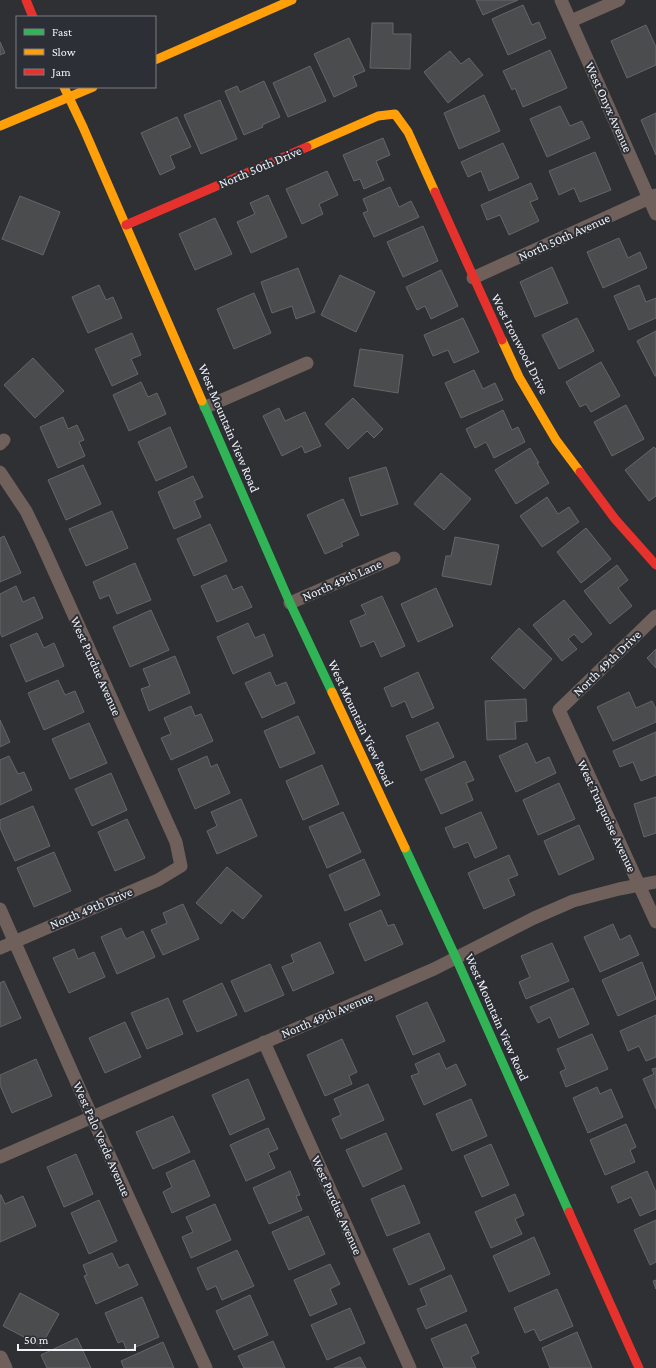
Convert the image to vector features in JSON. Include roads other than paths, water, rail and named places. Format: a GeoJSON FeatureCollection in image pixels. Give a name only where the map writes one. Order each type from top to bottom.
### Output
{"type":"FeatureCollection","features":[{"type":"Feature","properties":{"kind":"street"},"geometry":{"type":"LineString","coordinates":[[26,0],[33,16]]}},
{"type":"Feature","properties":{"kind":"street"},"geometry":{"type":"LineString","coordinates":[[156,60],[289,0]]}},
{"type":"Feature","properties":{"kind":"street","name":"West Onyx Avenue"},"geometry":{"type":"LineString","coordinates":[[561,0],[652,197],[656,214]]}},
{"type":"Feature","properties":{"kind":"street"},"geometry":{"type":"LineString","coordinates":[[571,21],[619,0]]}},
{"type":"Feature","properties":{"kind":"street","name":"West Mountain View Road"},"geometry":{"type":"LineString","coordinates":[[64,88],[84,127],[290,603],[456,958],[639,1368]]}},
{"type":"Feature","properties":{"kind":"street"},"geometry":{"type":"LineString","coordinates":[[0,126],[91,88]]}},
{"type":"Feature","properties":{"kind":"street","name":"North 50th Drive"},"geometry":{"type":"LineString","coordinates":[[126,225],[378,116],[395,114]]}},
{"type":"Feature","properties":{"kind":"street","name":"West Ironwood Drive"},"geometry":{"type":"LineString","coordinates":[[395,114],[408,132],[519,377],[556,440],[615,519],[656,565]]}},
{"type":"Feature","properties":{"kind":"street","name":"North 50th Avenue"},"geometry":{"type":"LineString","coordinates":[[473,278],[652,197]]}},
{"type":"Feature","properties":{"kind":"street"},"geometry":{"type":"LineString","coordinates":[[206,407],[306,363]]}},
{"type":"Feature","properties":{"kind":"street","name":"West Purdue Avenue"},"geometry":{"type":"LineString","coordinates":[[0,472],[26,511],[41,542],[176,842],[181,866]]}},
{"type":"Feature","properties":{"kind":"street","name":"North 49th Lane"},"geometry":{"type":"LineString","coordinates":[[290,603],[394,558]]}},
{"type":"Feature","properties":{"kind":"street","name":"North 49th Drive"},"geometry":{"type":"LineString","coordinates":[[559,710],[656,616]]}},
{"type":"Feature","properties":{"kind":"street","name":"West Turquoise Avenue"},"geometry":{"type":"LineString","coordinates":[[559,710],[656,922]]}},
{"type":"Feature","properties":{"kind":"street","name":"North 49th Drive"},"geometry":{"type":"LineString","coordinates":[[0,948],[158,880],[181,866]]}},
{"type":"Feature","properties":{"kind":"street","name":"North 49th Avenue"},"geometry":{"type":"LineString","coordinates":[[0,1157],[434,969],[534,918],[573,901],[656,882]]}},
{"type":"Feature","properties":{"kind":"street","name":"West Palo Verde Avenue"},"geometry":{"type":"LineString","coordinates":[[0,909],[92,1117],[206,1368]]}},
{"type":"Feature","properties":{"kind":"street","name":"West Purdue Avenue"},"geometry":{"type":"LineString","coordinates":[[264,1042],[410,1368]]}}]}
